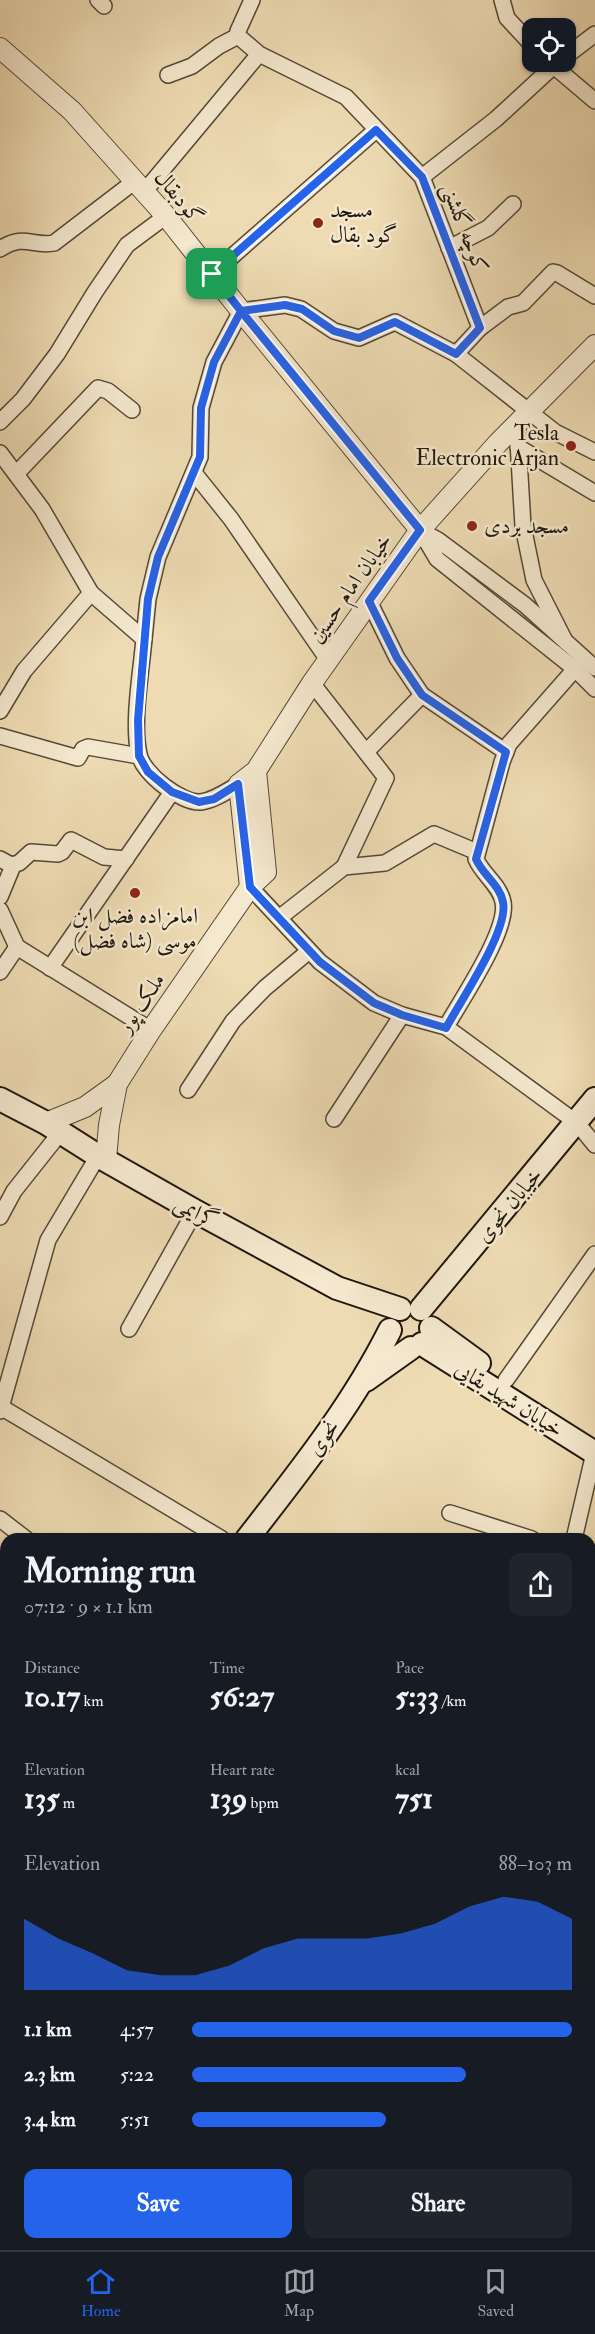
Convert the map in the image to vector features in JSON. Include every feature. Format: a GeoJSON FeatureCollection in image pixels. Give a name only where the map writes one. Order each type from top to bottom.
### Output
{"type":"FeatureCollection","features":[{"type":"Feature","properties":{"kind":"main road","name":"خیابان نحوی"},"geometry":{"type":"LineString","coordinates":[[409,1328],[595,1100]]}},
{"type":"Feature","properties":{"kind":"main road","name":"گرایمی"},"geometry":{"type":"LineString","coordinates":[[1,1101],[53,1128],[195,1211],[409,1328]]}},
{"type":"Feature","properties":{"kind":"main road","name":"خیابان شهید بقایی"},"geometry":{"type":"LineString","coordinates":[[409,1328],[506,1380],[595,1436]]}},
{"type":"Feature","properties":{"kind":"main road","name":"خیابان شهید بقایی"},"geometry":{"type":"LineString","coordinates":[[409,1328],[595,1453]]}},
{"type":"Feature","properties":{"kind":"main road","name":"نحوی"},"geometry":{"type":"LineString","coordinates":[[252,1533],[299,1473],[363,1382],[409,1328]]}},
{"type":"Feature","properties":{"kind":"street"},"geometry":{"type":"LineString","coordinates":[[168,75],[192,66],[219,46],[238,36],[252,0]]}},
{"type":"Feature","properties":{"kind":"street"},"geometry":{"type":"LineString","coordinates":[[502,0],[507,18],[522,34]]}},
{"type":"Feature","properties":{"kind":"street"},"geometry":{"type":"LineString","coordinates":[[576,48],[595,34]]}},
{"type":"Feature","properties":{"kind":"street","name":"کوچه گلشنی"},"geometry":{"type":"LineString","coordinates":[[238,36],[259,54],[346,97],[422,177],[480,328]]}},
{"type":"Feature","properties":{"kind":"street","name":"گودبقال"},"geometry":{"type":"LineString","coordinates":[[0,48],[72,111],[140,186],[420,530]]}},
{"type":"Feature","properties":{"kind":"street"},"geometry":{"type":"LineString","coordinates":[[0,249],[19,240],[54,243],[140,186],[259,54]]}},
{"type":"Feature","properties":{"kind":"street"},"geometry":{"type":"LineString","coordinates":[[422,177],[496,119],[544,72]]}},
{"type":"Feature","properties":{"kind":"street"},"geometry":{"type":"LineString","coordinates":[[563,72],[595,101]]}},
{"type":"Feature","properties":{"kind":"street"},"geometry":{"type":"LineString","coordinates":[[212,274],[376,130]]}},
{"type":"Feature","properties":{"kind":"street"},"geometry":{"type":"LineString","coordinates":[[449,248],[488,228],[513,204]]}},
{"type":"Feature","properties":{"kind":"street"},"geometry":{"type":"LineString","coordinates":[[0,422],[23,399],[57,354],[127,245],[166,216]]}},
{"type":"Feature","properties":{"kind":"street"},"geometry":{"type":"LineString","coordinates":[[456,354],[480,328],[508,307],[523,303],[553,272],[595,296]]}},
{"type":"Feature","properties":{"kind":"street"},"geometry":{"type":"LineString","coordinates":[[50,968],[172,792],[148,772],[139,756],[138,720],[148,599],[158,557],[195,474],[200,457],[201,408],[214,362],[241,311],[285,305],[302,309],[334,331],[359,338],[395,322],[456,354],[523,419],[595,452]]}},
{"type":"Feature","properties":{"kind":"street","name":"خیابان امام حسین"},"geometry":{"type":"LineString","coordinates":[[172,792],[199,802],[214,799],[256,771],[312,683],[420,530],[595,345]]}},
{"type":"Feature","properties":{"kind":"street"},"geometry":{"type":"LineString","coordinates":[[16,474],[98,388],[108,391],[132,410]]}},
{"type":"Feature","properties":{"kind":"street"},"geometry":{"type":"LineString","coordinates":[[523,419],[518,447],[523,526],[534,580],[565,641]]}},
{"type":"Feature","properties":{"kind":"street"},"geometry":{"type":"LineString","coordinates":[[518,447],[595,493]]}},
{"type":"Feature","properties":{"kind":"street"},"geometry":{"type":"LineString","coordinates":[[0,453],[42,509],[91,592],[144,639]]}},
{"type":"Feature","properties":{"kind":"street"},"geometry":{"type":"LineString","coordinates":[[195,474],[231,519],[328,660]]}},
{"type":"Feature","properties":{"kind":"street"},"geometry":{"type":"LineString","coordinates":[[420,530],[438,540],[525,605],[595,668]]}},
{"type":"Feature","properties":{"kind":"street"},"geometry":{"type":"LineString","coordinates":[[420,530],[437,559],[575,669],[595,689]]}},
{"type":"Feature","properties":{"kind":"street"},"geometry":{"type":"LineString","coordinates":[[0,711],[24,671],[91,592]]}},
{"type":"Feature","properties":{"kind":"street"},"geometry":{"type":"LineString","coordinates":[[369,601],[397,658],[422,695],[506,752]]}},
{"type":"Feature","properties":{"kind":"street"},"geometry":{"type":"LineString","coordinates":[[446,1028],[499,933],[504,915],[503,900],[476,859],[506,752],[509,744],[575,669]]}},
{"type":"Feature","properties":{"kind":"street"},"geometry":{"type":"LineString","coordinates":[[279,918],[344,867],[386,778],[312,683]]}},
{"type":"Feature","properties":{"kind":"street"},"geometry":{"type":"LineString","coordinates":[[366,752],[422,695]]}},
{"type":"Feature","properties":{"kind":"street"},"geometry":{"type":"LineString","coordinates":[[0,736],[78,758],[83,749],[88,747],[139,756]]}},
{"type":"Feature","properties":{"kind":"street","name":"ملک پور"},"geometry":{"type":"LineString","coordinates":[[102,1158],[117,1084],[151,1030],[250,887],[266,872],[256,771]]}},
{"type":"Feature","properties":{"kind":"street"},"geometry":{"type":"LineString","coordinates":[[238,784],[250,887],[309,951],[374,1003],[402,1015],[446,1028],[577,1123],[595,1145]]}},
{"type":"Feature","properties":{"kind":"street"},"geometry":{"type":"LineString","coordinates":[[344,867],[384,863],[435,834],[477,852]]}},
{"type":"Feature","properties":{"kind":"street"},"geometry":{"type":"LineString","coordinates":[[6,862],[19,863],[32,852],[58,854],[71,840],[104,856],[126,859]]}},
{"type":"Feature","properties":{"kind":"street"},"geometry":{"type":"LineString","coordinates":[[0,897],[11,872],[6,862]]}},
{"type":"Feature","properties":{"kind":"street"},"geometry":{"type":"LineString","coordinates":[[0,910],[17,947],[151,1030]]}},
{"type":"Feature","properties":{"kind":"street"},"geometry":{"type":"LineString","coordinates":[[0,972],[17,947]]}},
{"type":"Feature","properties":{"kind":"street"},"geometry":{"type":"LineString","coordinates":[[188,1090],[233,1021],[265,988],[309,951]]}},
{"type":"Feature","properties":{"kind":"street"},"geometry":{"type":"LineString","coordinates":[[334,1119],[402,1015]]}},
{"type":"Feature","properties":{"kind":"street"},"geometry":{"type":"LineString","coordinates":[[0,1217],[53,1128],[117,1084]]}},
{"type":"Feature","properties":{"kind":"street"},"geometry":{"type":"LineString","coordinates":[[102,1158],[48,1240],[0,1409],[212,1533]]}},
{"type":"Feature","properties":{"kind":"street"},"geometry":{"type":"LineString","coordinates":[[129,1329],[195,1211]]}},
{"type":"Feature","properties":{"kind":"street"},"geometry":{"type":"LineString","coordinates":[[506,1380],[595,1254]]}},
{"type":"Feature","properties":{"kind":"street"},"geometry":{"type":"LineString","coordinates":[[575,1533],[595,1453]]}},
{"type":"Feature","properties":{"kind":"street"},"geometry":{"type":"LineString","coordinates":[[450,1513],[513,1533]]}},
{"type":"Feature","properties":{"kind":"street"},"geometry":{"type":"LineString","coordinates":[[0,1518],[19,1533]]}},
{"type":"Feature","properties":{"kind":"place","name":"مسجد گود بقال"},"geometry":{"type":"Point","coordinates":[318,223]}},
{"type":"Feature","properties":{"kind":"place","name":"Tesla Electronic Arjan"},"geometry":{"type":"Point","coordinates":[571,446]}},
{"type":"Feature","properties":{"kind":"place","name":"مسجد بردی"},"geometry":{"type":"Point","coordinates":[472,526]}},
{"type":"Feature","properties":{"kind":"place","name":"امامزاده فضل ابن موسی (شاه فضل)"},"geometry":{"type":"Point","coordinates":[135,893]}},
{"type":"Feature","properties":{"kind":"route"},"geometry":{"type":"LineString","coordinates":[[212,274],[241,311],[214,362],[201,408],[200,457],[195,474],[158,557],[148,599],[138,720],[139,756],[148,772],[172,792],[199,802],[214,799],[238,784],[250,887],[320,962],[374,1003],[402,1015],[446,1028],[499,933],[504,915],[503,900],[476,859],[506,752],[422,695],[397,658],[369,601],[420,530],[241,311],[285,305],[302,309],[334,331],[359,338],[395,322],[456,354],[480,328],[422,177],[376,130],[212,274]]}}]}
